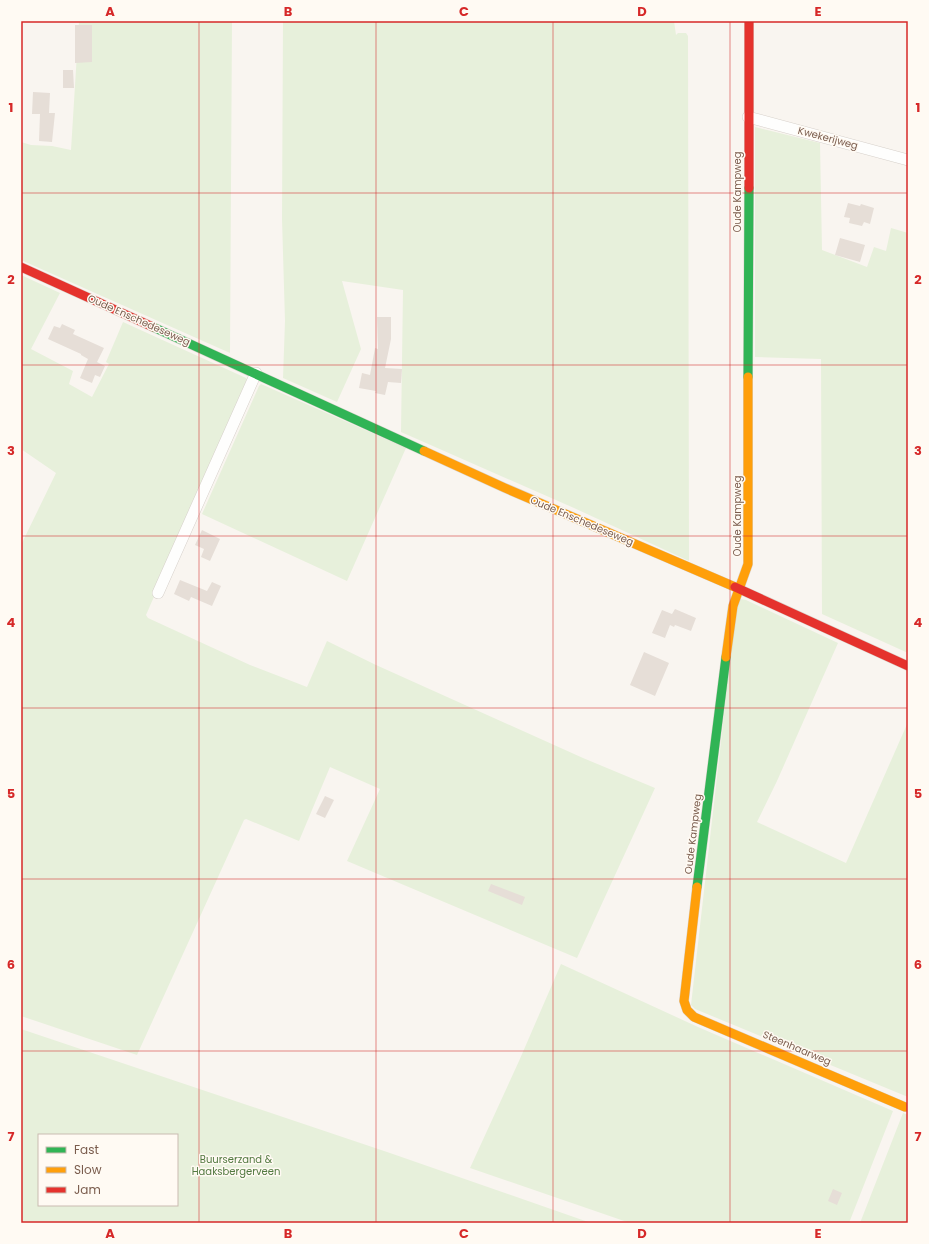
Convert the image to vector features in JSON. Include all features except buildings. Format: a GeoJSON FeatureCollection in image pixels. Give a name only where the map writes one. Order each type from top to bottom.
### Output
{"type":"FeatureCollection","features":[{"type":"Feature","properties":{"kind":"street","name":"Oude Kampweg"},"geometry":{"type":"LineString","coordinates":[[685,1004],[685,985],[733,606],[748,564],[749,21]]}},
{"type":"Feature","properties":{"kind":"street","name":"Kwekerijweg"},"geometry":{"type":"LineString","coordinates":[[748,117],[908,160]]}},
{"type":"Feature","properties":{"kind":"street","name":"Oude Enschedeseweg"},"geometry":{"type":"LineString","coordinates":[[21,267],[505,488],[739,589],[908,666]]}},
{"type":"Feature","properties":{"kind":"street"},"geometry":{"type":"LineString","coordinates":[[158,593],[256,373]]}},
{"type":"Feature","properties":{"kind":"street","name":"Steenhaarweg"},"geometry":{"type":"LineString","coordinates":[[685,1004],[687,1010],[694,1017],[905,1107]]}},
{"type":"Feature","properties":{"kind":"green space"},"geometry":{"type":"Polygon","coordinates":[[[79,21],[232,21],[230,353],[21,260],[21,142],[31,145],[52,146],[71,150],[79,21]]]}},
{"type":"Feature","properties":{"kind":"green space"},"geometry":{"type":"Polygon","coordinates":[[[283,21],[674,21],[676,35],[678,33],[686,33],[688,36],[689,561],[574,508],[401,432],[403,290],[342,281],[361,349],[337,402],[283,378],[285,321],[282,219],[283,21]]]}},
{"type":"Feature","properties":{"kind":"green space"},"geometry":{"type":"Polygon","coordinates":[[[755,127],[820,143],[822,250],[867,267],[874,247],[886,251],[891,228],[908,233],[908,653],[822,614],[821,359],[755,357],[755,127]]]}},
{"type":"Feature","properties":{"kind":"green space"},"geometry":{"type":"Polygon","coordinates":[[[21,275],[60,293],[31,349],[73,371],[69,384],[92,397],[109,364],[106,362],[123,322],[246,378],[248,382],[146,615],[148,618],[250,665],[307,687],[327,641],[376,665],[583,758],[655,788],[577,958],[347,861],[380,789],[330,767],[299,841],[246,819],[244,820],[137,1055],[21,1016],[21,545],[56,473],[21,449],[21,275]]]}},
{"type":"Feature","properties":{"kind":"green space"},"geometry":{"type":"Polygon","coordinates":[[[261,384],[406,448],[347,581],[202,514],[261,384]]]}},
{"type":"Feature","properties":{"kind":"green space"},"geometry":{"type":"Polygon","coordinates":[[[740,599],[746,600],[838,643],[777,781],[757,822],[846,863],[908,722],[908,1097],[695,1009],[691,1005],[737,601],[740,599]]]}},
{"type":"Feature","properties":{"kind":"green space"},"geometry":{"type":"Polygon","coordinates":[[[561,964],[698,1027],[893,1111],[849,1223],[630,1223],[470,1168],[561,964]]]}},
{"type":"Feature","properties":{"kind":"green space","name":"Buurserzand & Haaksbergerveen"},"geometry":{"type":"Polygon","coordinates":[[[21,1029],[390,1153],[591,1223],[21,1223],[21,1029]]]}},
{"type":"Feature","properties":{"kind":"green space"},"geometry":{"type":"Polygon","coordinates":[[[903,1113],[908,1115],[908,1223],[860,1223],[903,1113]]]}},
{"type":"Feature","properties":{"kind":"traffic: fast"},"geometry":{"type":"LineString","coordinates":[[748,377],[749,188]]}},
{"type":"Feature","properties":{"kind":"traffic: fast"},"geometry":{"type":"LineString","coordinates":[[153,327],[424,451]]}},
{"type":"Feature","properties":{"kind":"traffic: fast"},"geometry":{"type":"LineString","coordinates":[[697,887],[726,657]]}},
{"type":"Feature","properties":{"kind":"traffic: slow"},"geometry":{"type":"LineString","coordinates":[[726,657],[733,606],[748,564],[748,377]]}},
{"type":"Feature","properties":{"kind":"traffic: slow"},"geometry":{"type":"LineString","coordinates":[[424,451],[505,488],[735,587]]}},
{"type":"Feature","properties":{"kind":"traffic: slow"},"geometry":{"type":"LineString","coordinates":[[697,887],[684,1001],[687,1010],[694,1017],[905,1107]]}},
{"type":"Feature","properties":{"kind":"traffic: jam"},"geometry":{"type":"LineString","coordinates":[[749,21],[749,188]]}},
{"type":"Feature","properties":{"kind":"traffic: jam"},"geometry":{"type":"LineString","coordinates":[[21,267],[153,327]]}},
{"type":"Feature","properties":{"kind":"traffic: jam"},"geometry":{"type":"LineString","coordinates":[[735,587],[908,666]]}}]}
